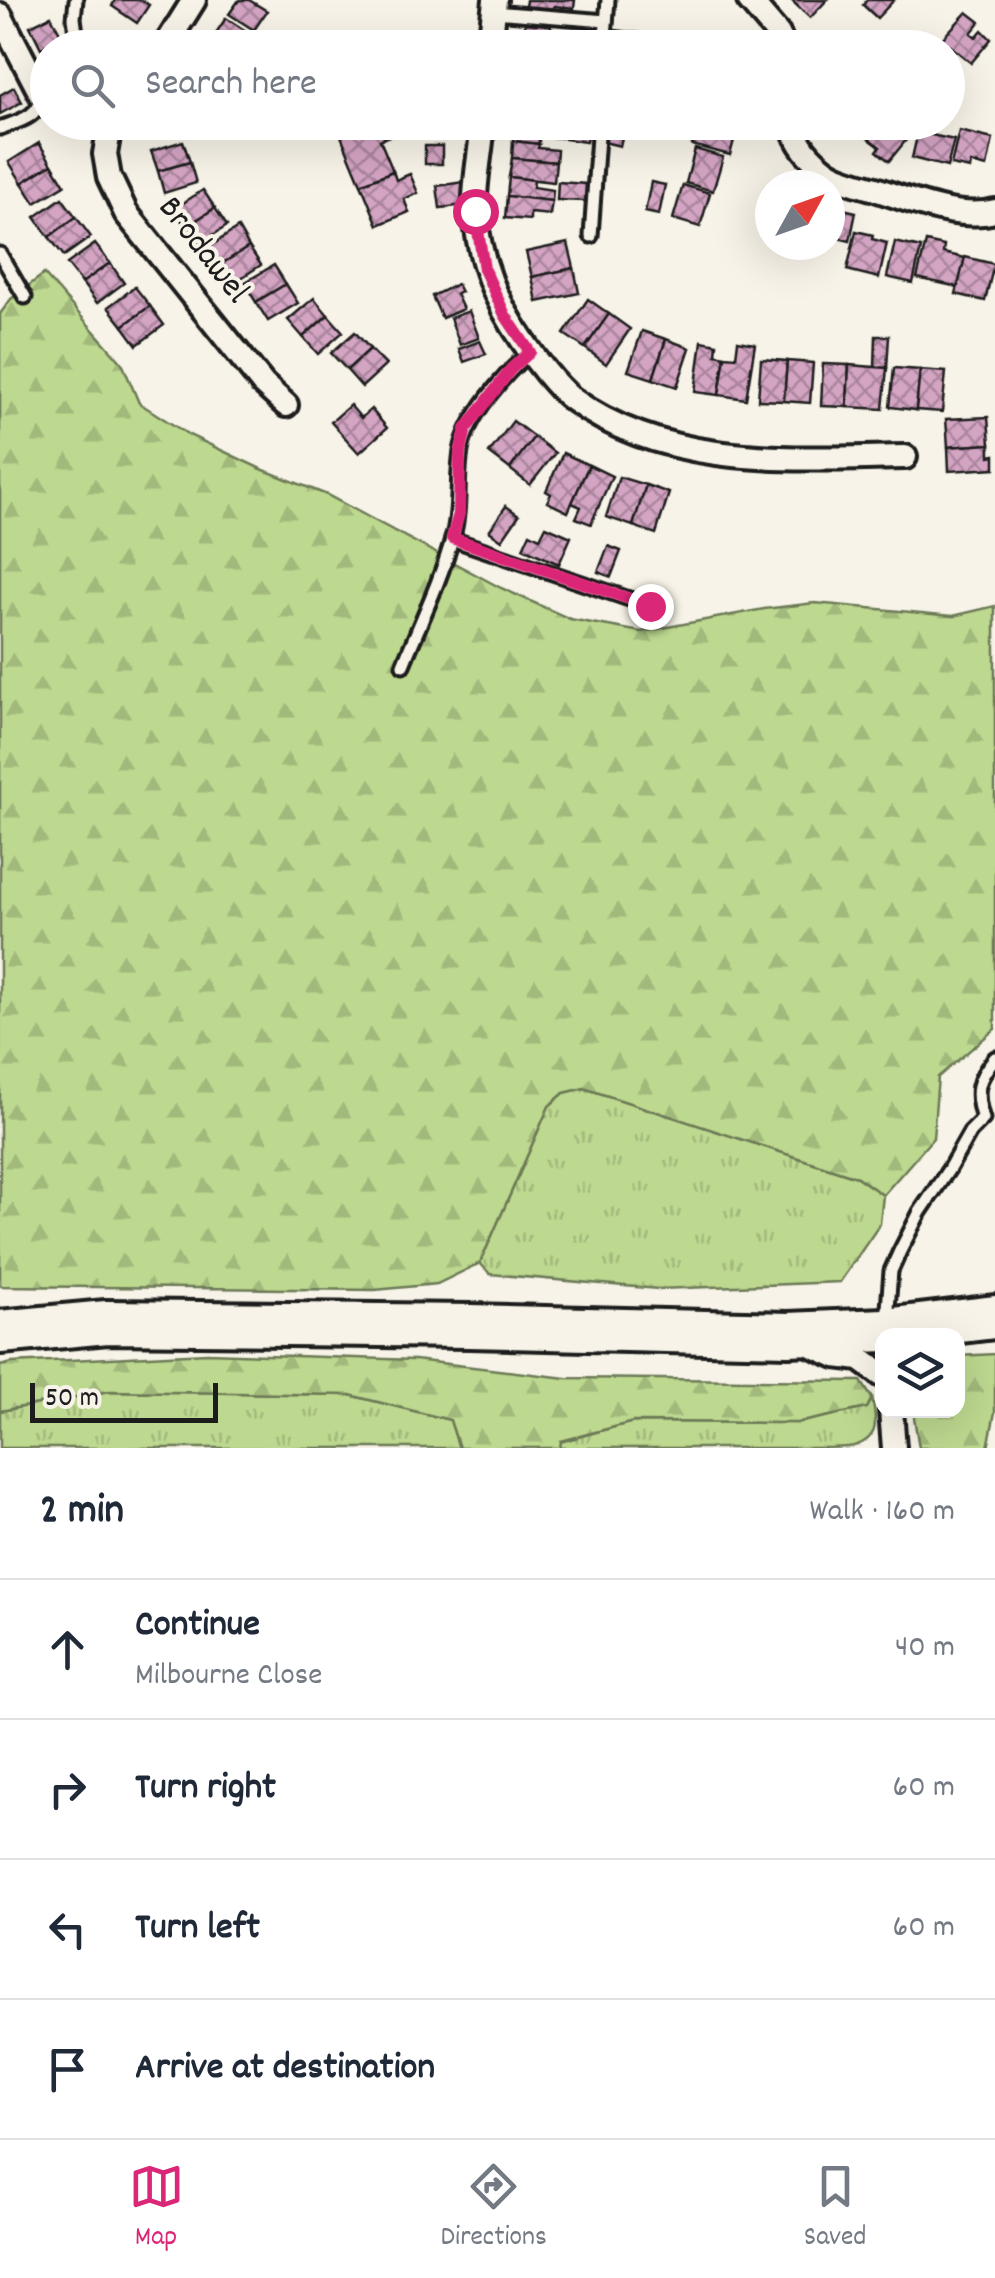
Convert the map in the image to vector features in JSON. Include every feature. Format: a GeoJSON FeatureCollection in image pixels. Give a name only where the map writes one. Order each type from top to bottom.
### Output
{"type":"FeatureCollection","features":[{"type":"Feature","properties":{"kind":"highway"},"geometry":{"type":"LineString","coordinates":[[919,1328],[995,1317]]}},
{"type":"Feature","properties":{"kind":"highway"},"geometry":{"type":"LineString","coordinates":[[0,1332],[107,1322],[875,1333]]}},
{"type":"Feature","properties":{"kind":"street"},"geometry":{"type":"LineString","coordinates":[[175,30],[194,0]]}},
{"type":"Feature","properties":{"kind":"street"},"geometry":{"type":"LineString","coordinates":[[749,0],[775,30]]}},
{"type":"Feature","properties":{"kind":"street"},"geometry":{"type":"LineString","coordinates":[[0,15],[30,73]]}},
{"type":"Feature","properties":{"kind":"street","name":"Brodawel"},"geometry":{"type":"LineString","coordinates":[[107,140],[109,177],[126,213],[264,384],[286,405]]}},
{"type":"Feature","properties":{"kind":"street"},"geometry":{"type":"LineString","coordinates":[[481,140],[475,211],[484,269],[505,315],[530,352],[570,398],[627,432],[691,450],[775,459],[906,457]]}},
{"type":"Feature","properties":{"kind":"street"},"geometry":{"type":"LineString","coordinates":[[796,140],[832,175],[929,206],[969,213],[995,211]]}},
{"type":"Feature","properties":{"kind":"street"},"geometry":{"type":"LineString","coordinates":[[788,1334],[836,1356],[860,1359],[875,1370]]}},
{"type":"Feature","properties":{"kind":"street"},"geometry":{"type":"LineString","coordinates":[[892,1418],[894,1448]]}},
{"type":"Feature","properties":{"kind":"lane"},"geometry":{"type":"LineString","coordinates":[[76,0],[76,30]]}},
{"type":"Feature","properties":{"kind":"lane"},"geometry":{"type":"LineString","coordinates":[[605,30],[608,0]]}},
{"type":"Feature","properties":{"kind":"lane"},"geometry":{"type":"LineString","coordinates":[[494,6],[606,21]]}},
{"type":"Feature","properties":{"kind":"lane"},"geometry":{"type":"LineString","coordinates":[[0,128],[30,114]]}},
{"type":"Feature","properties":{"kind":"lane"},"geometry":{"type":"LineString","coordinates":[[592,236],[598,140]]}},
{"type":"Feature","properties":{"kind":"lane"},"geometry":{"type":"LineString","coordinates":[[0,254],[25,297]]}},
{"type":"Feature","properties":{"kind":"lane"},"geometry":{"type":"LineString","coordinates":[[403,666],[459,514],[460,454],[466,429],[511,369],[530,352]]}},
{"type":"Feature","properties":{"kind":"lane"},"geometry":{"type":"LineString","coordinates":[[452,538],[650,606]]}},
{"type":"Feature","properties":{"kind":"lane"},"geometry":{"type":"LineString","coordinates":[[885,1328],[891,1271],[920,1212],[970,1132],[983,1119],[978,1103],[979,1079],[995,1058]]}},
{"type":"Feature","properties":{"kind":"green space"},"geometry":{"type":"Polygon","coordinates":[[[44,274],[122,363],[139,403],[189,435],[327,495],[501,588],[570,619],[641,632],[815,603],[953,616],[995,606],[995,1029],[938,1077],[933,1138],[883,1195],[857,1177],[584,1088],[564,1093],[549,1106],[480,1263],[437,1284],[375,1290],[0,1286],[0,314],[11,299],[44,274]]]}},
{"type":"Feature","properties":{"kind":"green space"},"geometry":{"type":"Polygon","coordinates":[[[584,1088],[857,1177],[883,1195],[880,1224],[840,1282],[658,1289],[490,1274],[480,1263],[549,1106],[564,1093],[584,1088]]]}},
{"type":"Feature","properties":{"kind":"green space"},"geometry":{"type":"Polygon","coordinates":[[[207,1353],[415,1360],[566,1378],[861,1381],[872,1398],[867,1408],[797,1423],[633,1422],[561,1441],[560,1448],[459,1448],[450,1420],[350,1395],[109,1391],[0,1411],[0,1366],[207,1353]]]}},
{"type":"Feature","properties":{"kind":"green space"},"geometry":{"type":"Polygon","coordinates":[[[995,1354],[995,1412],[988,1448],[919,1448],[914,1418],[965,1418],[965,1356],[995,1354]]]}},
{"type":"Feature","properties":{"kind":"green space"},"geometry":{"type":"Polygon","coordinates":[[[109,1391],[350,1395],[450,1420],[459,1448],[0,1448],[0,1411],[109,1391]]]}},
{"type":"Feature","properties":{"kind":"green space"},"geometry":{"type":"Polygon","coordinates":[[[872,1398],[873,1433],[863,1443],[851,1447],[560,1448],[560,1442],[633,1422],[797,1423],[867,1408],[872,1398]]]}},
{"type":"Feature","properties":{"kind":"building"},"geometry":{"type":"Polygon","coordinates":[[[115,0],[141,0],[149,5],[137,23],[112,6],[115,0]]]}},
{"type":"Feature","properties":{"kind":"building"},"geometry":{"type":"Polygon","coordinates":[[[239,0],[249,0],[267,11],[254,30],[229,14],[239,0]]]}},
{"type":"Feature","properties":{"kind":"building"},"geometry":{"type":"Polygon","coordinates":[[[526,0],[575,0],[574,8],[554,6],[553,11],[525,7],[526,0]]]}},
{"type":"Feature","properties":{"kind":"building"},"geometry":{"type":"Polygon","coordinates":[[[791,0],[827,0],[810,18],[791,0]]]}},
{"type":"Feature","properties":{"kind":"building"},"geometry":{"type":"Polygon","coordinates":[[[867,0],[894,0],[877,18],[863,5],[867,0]]]}},
{"type":"Feature","properties":{"kind":"building"},"geometry":{"type":"Polygon","coordinates":[[[967,12],[980,22],[971,33],[976,37],[982,30],[991,39],[971,63],[965,58],[965,30],[950,30],[967,12]]]}},
{"type":"Feature","properties":{"kind":"building"},"geometry":{"type":"Polygon","coordinates":[[[51,16],[58,30],[32,30],[30,26],[51,16]]]}},
{"type":"Feature","properties":{"kind":"building"},"geometry":{"type":"Polygon","coordinates":[[[226,18],[244,30],[218,30],[226,18]]]}},
{"type":"Feature","properties":{"kind":"building"},"geometry":{"type":"Polygon","coordinates":[[[525,23],[551,25],[550,30],[524,30],[525,23]]]}},
{"type":"Feature","properties":{"kind":"building"},"geometry":{"type":"Polygon","coordinates":[[[14,87],[22,102],[0,114],[0,95],[14,87]]]}},
{"type":"Feature","properties":{"kind":"building"},"geometry":{"type":"Polygon","coordinates":[[[965,132],[993,139],[987,167],[971,163],[970,169],[951,165],[957,140],[965,140],[965,132]]]}},
{"type":"Feature","properties":{"kind":"building"},"geometry":{"type":"Polygon","coordinates":[[[343,140],[380,140],[393,171],[361,184],[343,140]]]}},
{"type":"Feature","properties":{"kind":"building"},"geometry":{"type":"Polygon","coordinates":[[[539,140],[539,144],[513,141],[539,140]]]}},
{"type":"Feature","properties":{"kind":"building"},"geometry":{"type":"Polygon","coordinates":[[[604,140],[621,140],[620,146],[604,140]]]}},
{"type":"Feature","properties":{"kind":"building"},"geometry":{"type":"Polygon","coordinates":[[[693,140],[734,140],[730,155],[692,145],[693,140]]]}},
{"type":"Feature","properties":{"kind":"building"},"geometry":{"type":"Polygon","coordinates":[[[871,140],[906,140],[889,161],[877,151],[880,147],[871,140]]]}},
{"type":"Feature","properties":{"kind":"building"},"geometry":{"type":"Polygon","coordinates":[[[916,140],[954,140],[947,167],[912,158],[916,140]]]}},
{"type":"Feature","properties":{"kind":"building"},"geometry":{"type":"Polygon","coordinates":[[[183,141],[190,162],[158,171],[151,151],[183,141]]]}},
{"type":"Feature","properties":{"kind":"building"},"geometry":{"type":"Polygon","coordinates":[[[513,141],[557,150],[556,162],[512,158],[513,141]]]}},
{"type":"Feature","properties":{"kind":"building"},"geometry":{"type":"Polygon","coordinates":[[[39,143],[52,164],[22,183],[9,162],[39,143]]]}},
{"type":"Feature","properties":{"kind":"building"},"geometry":{"type":"Polygon","coordinates":[[[425,146],[442,146],[442,164],[425,164],[425,146]]]}},
{"type":"Feature","properties":{"kind":"building"},"geometry":{"type":"Polygon","coordinates":[[[695,149],[723,157],[713,191],[686,183],[695,149]]]}},
{"type":"Feature","properties":{"kind":"building"},"geometry":{"type":"Polygon","coordinates":[[[512,158],[556,162],[554,182],[509,177],[512,158]]]}},
{"type":"Feature","properties":{"kind":"building"},"geometry":{"type":"Polygon","coordinates":[[[190,162],[196,183],[164,193],[158,171],[190,162]]]}},
{"type":"Feature","properties":{"kind":"building"},"geometry":{"type":"Polygon","coordinates":[[[52,164],[65,185],[35,203],[22,183],[52,164]]]}},
{"type":"Feature","properties":{"kind":"building"},"geometry":{"type":"Polygon","coordinates":[[[393,171],[396,180],[410,174],[418,193],[404,199],[409,212],[378,225],[361,184],[393,171]]]}},
{"type":"Feature","properties":{"kind":"building"},"geometry":{"type":"Polygon","coordinates":[[[509,177],[534,180],[533,187],[553,190],[552,201],[507,196],[509,177]]]}},
{"type":"Feature","properties":{"kind":"building"},"geometry":{"type":"Polygon","coordinates":[[[464,182],[467,205],[440,208],[437,186],[464,182]]]}},
{"type":"Feature","properties":{"kind":"building"},"geometry":{"type":"Polygon","coordinates":[[[558,182],[586,184],[585,201],[557,200],[558,182]]]}},
{"type":"Feature","properties":{"kind":"building"},"geometry":{"type":"Polygon","coordinates":[[[651,182],[665,185],[659,215],[645,212],[651,182]]]}},
{"type":"Feature","properties":{"kind":"building"},"geometry":{"type":"Polygon","coordinates":[[[683,185],[710,193],[700,227],[673,219],[683,185]]]}},
{"type":"Feature","properties":{"kind":"building"},"geometry":{"type":"Polygon","coordinates":[[[203,190],[215,208],[186,227],[174,209],[203,190]]]}},
{"type":"Feature","properties":{"kind":"building"},"geometry":{"type":"Polygon","coordinates":[[[507,196],[552,201],[550,215],[530,213],[530,220],[505,218],[507,196]]]}},
{"type":"Feature","properties":{"kind":"building"},"geometry":{"type":"Polygon","coordinates":[[[62,198],[76,217],[49,237],[35,217],[62,198]]]}},
{"type":"Feature","properties":{"kind":"building"},"geometry":{"type":"Polygon","coordinates":[[[215,208],[227,226],[198,245],[186,227],[215,208]]]}},
{"type":"Feature","properties":{"kind":"building"},"geometry":{"type":"Polygon","coordinates":[[[845,209],[856,212],[850,241],[845,240],[845,209]]]}},
{"type":"Feature","properties":{"kind":"building"},"geometry":{"type":"Polygon","coordinates":[[[76,217],[91,237],[64,256],[49,237],[76,217]]]}},
{"type":"Feature","properties":{"kind":"building"},"geometry":{"type":"Polygon","coordinates":[[[238,228],[249,247],[220,265],[209,247],[238,228]]]}},
{"type":"Feature","properties":{"kind":"building"},"geometry":{"type":"Polygon","coordinates":[[[856,231],[887,243],[879,278],[847,270],[856,231]]]}},
{"type":"Feature","properties":{"kind":"building"},"geometry":{"type":"Polygon","coordinates":[[[895,242],[921,248],[913,283],[887,277],[895,242]]]}},
{"type":"Feature","properties":{"kind":"building"},"geometry":{"type":"Polygon","coordinates":[[[926,242],[944,246],[943,253],[965,258],[958,287],[917,278],[926,242]]]}},
{"type":"Feature","properties":{"kind":"building"},"geometry":{"type":"Polygon","coordinates":[[[568,243],[574,268],[532,277],[526,252],[568,243]]]}},
{"type":"Feature","properties":{"kind":"building"},"geometry":{"type":"Polygon","coordinates":[[[95,244],[110,263],[82,283],[67,264],[95,244]]]}},
{"type":"Feature","properties":{"kind":"building"},"geometry":{"type":"Polygon","coordinates":[[[249,247],[261,265],[232,284],[220,265],[249,247]]]}},
{"type":"Feature","properties":{"kind":"building"},"geometry":{"type":"Polygon","coordinates":[[[965,257],[994,264],[985,301],[956,294],[965,257]]]}},
{"type":"Feature","properties":{"kind":"building"},"geometry":{"type":"Polygon","coordinates":[[[110,263],[124,283],[97,303],[82,283],[110,263]]]}},
{"type":"Feature","properties":{"kind":"building"},"geometry":{"type":"Polygon","coordinates":[[[274,265],[286,284],[256,302],[244,283],[274,265]]]}},
{"type":"Feature","properties":{"kind":"building"},"geometry":{"type":"Polygon","coordinates":[[[574,268],[579,293],[537,302],[532,277],[574,268]]]}},
{"type":"Feature","properties":{"kind":"building"},"geometry":{"type":"Polygon","coordinates":[[[286,284],[298,303],[268,321],[256,302],[286,284]]]}},
{"type":"Feature","properties":{"kind":"building"},"geometry":{"type":"Polygon","coordinates":[[[457,284],[461,292],[456,294],[463,309],[442,318],[432,296],[457,284]]]}},
{"type":"Feature","properties":{"kind":"building"},"geometry":{"type":"Polygon","coordinates":[[[135,287],[150,306],[123,326],[108,307],[135,287]]]}},
{"type":"Feature","properties":{"kind":"building"},"geometry":{"type":"Polygon","coordinates":[[[314,298],[328,315],[303,337],[288,320],[314,298]]]}},
{"type":"Feature","properties":{"kind":"building"},"geometry":{"type":"Polygon","coordinates":[[[588,299],[609,314],[585,348],[564,334],[588,299]]]}},
{"type":"Feature","properties":{"kind":"building"},"geometry":{"type":"Polygon","coordinates":[[[150,306],[164,325],[137,345],[123,326],[150,306]]]}},
{"type":"Feature","properties":{"kind":"building"},"geometry":{"type":"Polygon","coordinates":[[[469,311],[479,338],[460,345],[450,318],[469,311]]]}},
{"type":"Feature","properties":{"kind":"building"},"geometry":{"type":"Polygon","coordinates":[[[609,314],[630,329],[606,364],[585,348],[609,314]]]}},
{"type":"Feature","properties":{"kind":"building"},"geometry":{"type":"Polygon","coordinates":[[[328,315],[343,332],[318,354],[303,337],[328,315]]]}},
{"type":"Feature","properties":{"kind":"building"},"geometry":{"type":"Polygon","coordinates":[[[642,331],[666,339],[653,379],[628,371],[642,331]]]}},
{"type":"Feature","properties":{"kind":"building"},"geometry":{"type":"Polygon","coordinates":[[[355,332],[370,349],[347,370],[331,353],[355,332]]]}},
{"type":"Feature","properties":{"kind":"building"},"geometry":{"type":"Polygon","coordinates":[[[876,336],[889,336],[887,368],[875,368],[876,336]]]}},
{"type":"Feature","properties":{"kind":"building"},"geometry":{"type":"Polygon","coordinates":[[[666,339],[690,348],[677,387],[653,379],[666,339]]]}},
{"type":"Feature","properties":{"kind":"building"},"geometry":{"type":"Polygon","coordinates":[[[480,341],[486,354],[464,362],[459,349],[480,341]]]}},
{"type":"Feature","properties":{"kind":"building"},"geometry":{"type":"Polygon","coordinates":[[[702,341],[717,344],[716,354],[725,356],[719,395],[695,392],[702,341]]]}},
{"type":"Feature","properties":{"kind":"building"},"geometry":{"type":"Polygon","coordinates":[[[738,341],[755,344],[746,399],[719,395],[725,356],[736,357],[738,341]]]}},
{"type":"Feature","properties":{"kind":"building"},"geometry":{"type":"Polygon","coordinates":[[[370,349],[386,365],[362,387],[347,370],[370,349]]]}},
{"type":"Feature","properties":{"kind":"building"},"geometry":{"type":"Polygon","coordinates":[[[761,359],[787,361],[784,401],[758,400],[761,359]]]}},
{"type":"Feature","properties":{"kind":"building"},"geometry":{"type":"Polygon","coordinates":[[[787,361],[813,363],[810,403],[784,401],[787,361]]]}},
{"type":"Feature","properties":{"kind":"building"},"geometry":{"type":"Polygon","coordinates":[[[823,364],[849,365],[847,407],[821,406],[823,364]]]}},
{"type":"Feature","properties":{"kind":"building"},"geometry":{"type":"Polygon","coordinates":[[[849,365],[887,368],[883,409],[847,407],[849,365]]]}},
{"type":"Feature","properties":{"kind":"building"},"geometry":{"type":"Polygon","coordinates":[[[894,368],[920,370],[916,410],[890,407],[894,368]]]}},
{"type":"Feature","properties":{"kind":"building"},"geometry":{"type":"Polygon","coordinates":[[[920,370],[946,372],[942,412],[916,410],[920,370]]]}},
{"type":"Feature","properties":{"kind":"building"},"geometry":{"type":"Polygon","coordinates":[[[350,405],[361,418],[371,409],[387,428],[359,453],[331,422],[350,405]]]}},
{"type":"Feature","properties":{"kind":"building"},"geometry":{"type":"Polygon","coordinates":[[[988,417],[990,444],[948,447],[946,419],[988,417]]]}},
{"type":"Feature","properties":{"kind":"building"},"geometry":{"type":"Polygon","coordinates":[[[513,421],[534,437],[510,469],[489,453],[513,421]]]}},
{"type":"Feature","properties":{"kind":"building"},"geometry":{"type":"Polygon","coordinates":[[[534,437],[555,453],[530,485],[510,469],[534,437]]]}},
{"type":"Feature","properties":{"kind":"building"},"geometry":{"type":"Polygon","coordinates":[[[990,444],[995,468],[949,471],[948,447],[990,444]]]}},
{"type":"Feature","properties":{"kind":"building"},"geometry":{"type":"Polygon","coordinates":[[[563,453],[589,465],[568,512],[547,502],[551,494],[546,491],[563,453]]]}},
{"type":"Feature","properties":{"kind":"building"},"geometry":{"type":"Polygon","coordinates":[[[589,465],[612,476],[591,524],[576,518],[581,507],[572,503],[589,465]]]}},
{"type":"Feature","properties":{"kind":"building"},"geometry":{"type":"Polygon","coordinates":[[[619,477],[646,485],[633,526],[606,517],[619,477]]]}},
{"type":"Feature","properties":{"kind":"building"},"geometry":{"type":"Polygon","coordinates":[[[646,485],[669,493],[656,534],[633,526],[646,485]]]}},
{"type":"Feature","properties":{"kind":"building"},"geometry":{"type":"Polygon","coordinates":[[[506,506],[519,515],[502,540],[489,531],[506,506]]]}},
{"type":"Feature","properties":{"kind":"building"},"geometry":{"type":"Polygon","coordinates":[[[546,526],[571,537],[559,564],[523,548],[530,533],[540,538],[546,526]]]}},
{"type":"Feature","properties":{"kind":"building"},"geometry":{"type":"Polygon","coordinates":[[[608,546],[621,551],[611,577],[598,572],[608,546]]]}},
{"type":"Feature","properties":{"kind":"route"},"geometry":{"type":"LineString","coordinates":[[475,211],[484,269],[505,315],[530,352],[511,369],[466,429],[460,454],[459,514],[452,538],[650,606]]}}]}
